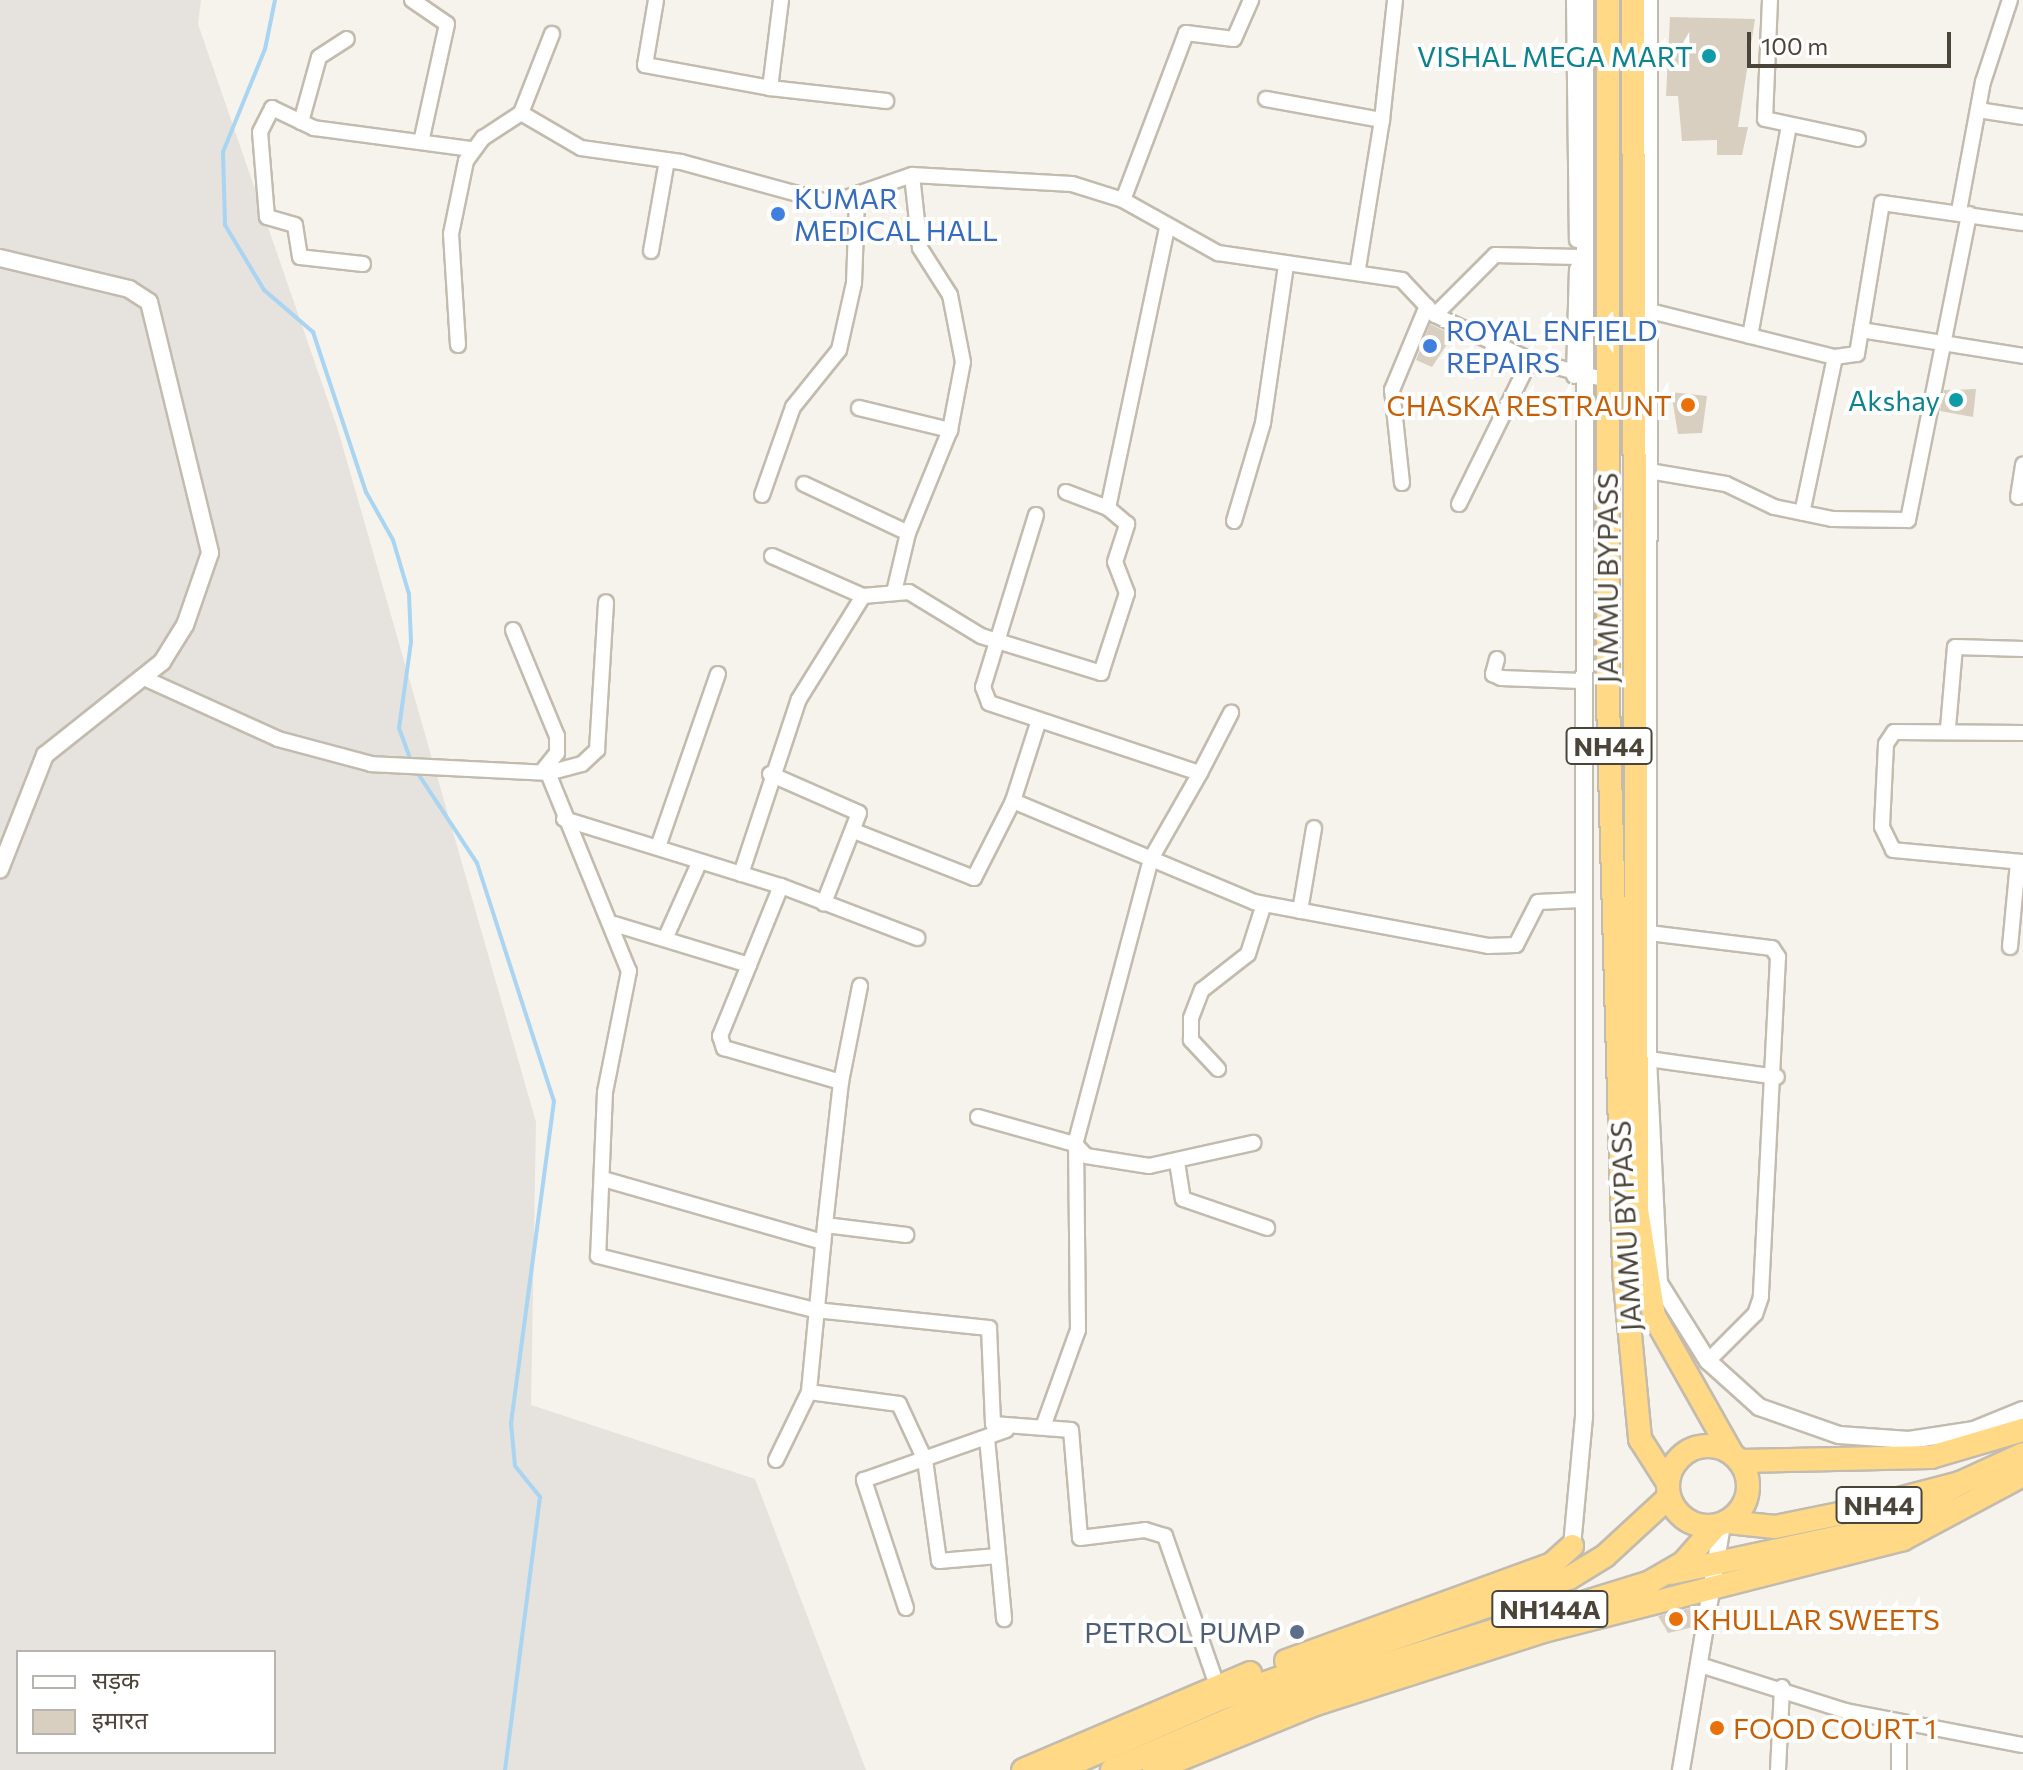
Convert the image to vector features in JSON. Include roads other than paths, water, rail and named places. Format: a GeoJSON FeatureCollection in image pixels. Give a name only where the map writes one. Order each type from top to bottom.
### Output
{"type":"FeatureCollection","features":[{"type":"Feature","properties":{"kind":"highway","name":"JAMMU BYPASS"},"geometry":{"type":"LineString","coordinates":[[1608,0],[1589,378],[1608,700],[1624,1272],[1640,1439],[1668,1490]]}},
{"type":"Feature","properties":{"kind":"highway","name":"JAMMU BYPASS"},"geometry":{"type":"LineString","coordinates":[[1633,0],[1629,523],[1638,1225],[1654,1316],[1736,1457]]}},
{"type":"Feature","properties":{"kind":"highway","name":"NH44"},"geometry":{"type":"LineString","coordinates":[[2022,1436],[1960,1483],[1787,1525],[1688,1522],[1668,1490],[1691,1450],[1736,1457],[1931,1457],[2022,1436]]}},
{"type":"Feature","properties":{"kind":"highway","name":"NH44"},"geometry":{"type":"LineString","coordinates":[[1722,1524],[1746,1501],[1736,1457]]}},
{"type":"Feature","properties":{"kind":"highway"},"geometry":{"type":"LineString","coordinates":[[1212,1735],[1644,1601],[1714,1587],[1903,1539],[2023,1475]]}},
{"type":"Feature","properties":{"kind":"highway"},"geometry":{"type":"LineString","coordinates":[[1668,1573],[1885,1527],[1960,1483]]}},
{"type":"Feature","properties":{"kind":"highway","name":"NH144A"},"geometry":{"type":"LineString","coordinates":[[1381,1654],[1569,1578],[1605,1556],[1668,1490]]}},
{"type":"Feature","properties":{"kind":"highway","name":"NH144A"},"geometry":{"type":"LineString","coordinates":[[1058,1770],[1219,1691],[1284,1686],[1381,1654],[1668,1573],[1722,1524]]}},
{"type":"Feature","properties":{"kind":"highway"},"geometry":{"type":"LineString","coordinates":[[1023,1770],[1350,1637],[1552,1564],[1572,1546]]}},
{"type":"Feature","properties":{"kind":"highway"},"geometry":{"type":"LineString","coordinates":[[1350,1637],[1413,1672]]}},
{"type":"Feature","properties":{"kind":"highway","name":"NH144A"},"geometry":{"type":"LineString","coordinates":[[1112,1770],[1168,1760],[1212,1735],[1284,1686]]}},
{"type":"Feature","properties":{"kind":"street"},"geometry":{"type":"LineString","coordinates":[[412,0],[447,24],[422,138]]}},
{"type":"Feature","properties":{"kind":"street"},"geometry":{"type":"LineString","coordinates":[[656,0],[645,65],[770,88],[886,101]]}},
{"type":"Feature","properties":{"kind":"street"},"geometry":{"type":"LineString","coordinates":[[770,88],[781,0]]}},
{"type":"Feature","properties":{"kind":"street"},"geometry":{"type":"LineString","coordinates":[[1123,200],[1186,33],[1194,28],[1234,39],[1251,0]]}},
{"type":"Feature","properties":{"kind":"street"},"geometry":{"type":"LineString","coordinates":[[1358,269],[1382,120],[1395,0]]}},
{"type":"Feature","properties":{"kind":"street"},"geometry":{"type":"LineString","coordinates":[[1572,1546],[1584,1417],[1581,681],[1589,378],[1574,0]]}},
{"type":"Feature","properties":{"kind":"street"},"geometry":{"type":"LineString","coordinates":[[1585,0],[1579,110],[1578,257],[1589,378]]}},
{"type":"Feature","properties":{"kind":"street"},"geometry":{"type":"LineString","coordinates":[[1649,0],[1648,1059],[1652,1255],[1682,1328],[1708,1361],[1759,1407],[1871,1441],[1974,1430],[2023,1410]]}},
{"type":"Feature","properties":{"kind":"street"},"geometry":{"type":"LineString","coordinates":[[1770,0],[1761,113],[1789,126],[1858,139]]}},
{"type":"Feature","properties":{"kind":"street"},"geometry":{"type":"LineString","coordinates":[[1649,471],[1726,484],[1802,513],[1908,520],[1942,343],[1978,110],[2010,0]]}},
{"type":"Feature","properties":{"kind":"street"},"geometry":{"type":"LineString","coordinates":[[458,345],[451,234],[471,149],[521,113],[552,34]]}},
{"type":"Feature","properties":{"kind":"street"},"geometry":{"type":"LineString","coordinates":[[301,122],[319,57],[347,39]]}},
{"type":"Feature","properties":{"kind":"street"},"geometry":{"type":"LineString","coordinates":[[1266,99],[1382,120]]}},
{"type":"Feature","properties":{"kind":"street"},"geometry":{"type":"LineString","coordinates":[[363,264],[300,257],[295,225],[265,212],[261,125],[277,106],[301,122],[422,138],[471,149]]}},
{"type":"Feature","properties":{"kind":"street"},"geometry":{"type":"LineString","coordinates":[[1978,110],[2023,117]]}},
{"type":"Feature","properties":{"kind":"street"},"geometry":{"type":"LineString","coordinates":[[521,113],[581,148],[667,160],[831,203],[857,200],[912,175],[1029,177],[1123,200],[1218,253],[1286,265],[1358,269],[1402,280],[1431,310],[1530,360],[1589,378]]}},
{"type":"Feature","properties":{"kind":"street"},"geometry":{"type":"LineString","coordinates":[[1750,336],[1789,126]]}},
{"type":"Feature","properties":{"kind":"street"},"geometry":{"type":"LineString","coordinates":[[651,251],[667,160]]}},
{"type":"Feature","properties":{"kind":"street"},"geometry":{"type":"LineString","coordinates":[[895,588],[908,533],[950,430],[962,344],[950,295],[920,248],[912,175]]}},
{"type":"Feature","properties":{"kind":"street"},"geometry":{"type":"LineString","coordinates":[[762,495],[793,407],[839,350],[854,283],[857,200]]}},
{"type":"Feature","properties":{"kind":"street"},"geometry":{"type":"LineString","coordinates":[[1650,311],[1835,357],[1857,354],[1882,203],[2023,223]]}},
{"type":"Feature","properties":{"kind":"street"},"geometry":{"type":"LineString","coordinates":[[1108,508],[1167,227]]}},
{"type":"Feature","properties":{"kind":"street"},"geometry":{"type":"LineString","coordinates":[[1402,483],[1392,390],[1431,310],[1495,255],[1578,257]]}},
{"type":"Feature","properties":{"kind":"street"},"geometry":{"type":"LineString","coordinates":[[0,258],[129,289],[149,302],[210,553],[185,625],[146,679],[54,743],[0,869]]}},
{"type":"Feature","properties":{"kind":"street"},"geometry":{"type":"LineString","coordinates":[[1234,521],[1263,423],[1286,265]]}},
{"type":"Feature","properties":{"kind":"street"},"geometry":{"type":"LineString","coordinates":[[1861,330],[2023,356]]}},
{"type":"Feature","properties":{"kind":"street"},"geometry":{"type":"LineString","coordinates":[[1802,513],[1835,357]]}},
{"type":"Feature","properties":{"kind":"street"},"geometry":{"type":"LineString","coordinates":[[1459,504],[1530,360]]}},
{"type":"Feature","properties":{"kind":"street"},"geometry":{"type":"LineString","coordinates":[[859,408],[950,430]]}},
{"type":"Feature","properties":{"kind":"street"},"geometry":{"type":"LineString","coordinates":[[2018,497],[2023,464]]}},
{"type":"Feature","properties":{"kind":"street"},"geometry":{"type":"LineString","coordinates":[[804,484],[908,533]]}},
{"type":"Feature","properties":{"kind":"street"},"geometry":{"type":"LineString","coordinates":[[772,556],[863,596],[895,588],[997,640],[1097,673],[1105,668],[1127,593],[1115,562],[1127,524],[1108,508],[1066,492]]}},
{"type":"Feature","properties":{"kind":"street"},"geometry":{"type":"LineString","coordinates":[[1036,515],[997,640],[984,696],[1039,720],[1200,773]]}},
{"type":"Feature","properties":{"kind":"street"},"geometry":{"type":"LineString","coordinates":[[741,874],[770,774],[814,667],[863,596]]}},
{"type":"Feature","properties":{"kind":"street"},"geometry":{"type":"LineString","coordinates":[[146,679],[278,739],[406,768],[546,771],[582,764],[597,750],[606,602]]}},
{"type":"Feature","properties":{"kind":"street"},"geometry":{"type":"LineString","coordinates":[[513,630],[557,736],[557,753],[546,771]]}},
{"type":"Feature","properties":{"kind":"street"},"geometry":{"type":"LineString","coordinates":[[1948,728],[1955,647],[2023,649]]}},
{"type":"Feature","properties":{"kind":"street"},"geometry":{"type":"LineString","coordinates":[[1497,659],[1496,677],[1581,681]]}},
{"type":"Feature","properties":{"kind":"street"},"geometry":{"type":"LineString","coordinates":[[658,847],[718,674]]}},
{"type":"Feature","properties":{"kind":"street"},"geometry":{"type":"LineString","coordinates":[[1043,1427],[1078,1330],[1076,1147],[1151,859],[1231,713]]}},
{"type":"Feature","properties":{"kind":"street"},"geometry":{"type":"LineString","coordinates":[[854,831],[974,878],[1013,801],[1039,720]]}},
{"type":"Feature","properties":{"kind":"street"},"geometry":{"type":"LineString","coordinates":[[2010,947],[2021,862],[1893,850],[1883,839],[1888,738],[1902,730],[1948,728],[2023,733]]}},
{"type":"Feature","properties":{"kind":"street"},"geometry":{"type":"LineString","coordinates":[[546,771],[564,819],[614,924],[629,984],[605,1092],[598,1256],[815,1310],[989,1328],[991,1418],[1006,1430]]}},
{"type":"Feature","properties":{"kind":"street"},"geometry":{"type":"LineString","coordinates":[[770,774],[853,807],[859,817],[824,903]]}},
{"type":"Feature","properties":{"kind":"street"},"geometry":{"type":"LineString","coordinates":[[1013,801],[1264,904],[1502,948],[1516,945],[1538,902],[1582,900]]}},
{"type":"Feature","properties":{"kind":"street"},"geometry":{"type":"LineString","coordinates":[[564,819],[781,886],[917,938]]}},
{"type":"Feature","properties":{"kind":"street"},"geometry":{"type":"LineString","coordinates":[[1300,911],[1314,828]]}},
{"type":"Feature","properties":{"kind":"street"},"geometry":{"type":"LineString","coordinates":[[665,939],[700,861]]}},
{"type":"Feature","properties":{"kind":"street"},"geometry":{"type":"LineString","coordinates":[[781,886],[720,1036],[724,1048],[841,1082]]}},
{"type":"Feature","properties":{"kind":"street"},"geometry":{"type":"LineString","coordinates":[[1218,1069],[1191,1040],[1191,1018],[1202,990],[1248,954],[1264,904]]}},
{"type":"Feature","properties":{"kind":"street"},"geometry":{"type":"LineString","coordinates":[[614,924],[749,965]]}},
{"type":"Feature","properties":{"kind":"street"},"geometry":{"type":"LineString","coordinates":[[1649,933],[1776,952],[1777,1077],[1759,1307],[1708,1361]]}},
{"type":"Feature","properties":{"kind":"street"},"geometry":{"type":"LineString","coordinates":[[776,1460],[809,1392],[815,1310],[841,1082],[860,986]]}},
{"type":"Feature","properties":{"kind":"street"},"geometry":{"type":"LineString","coordinates":[[1648,1059],[1777,1077]]}},
{"type":"Feature","properties":{"kind":"street"},"geometry":{"type":"LineString","coordinates":[[978,1117],[1137,1165],[1177,1162],[1253,1143]]}},
{"type":"Feature","properties":{"kind":"street"},"geometry":{"type":"LineString","coordinates":[[1177,1162],[1183,1199],[1267,1228]]}},
{"type":"Feature","properties":{"kind":"street"},"geometry":{"type":"LineString","coordinates":[[603,1179],[823,1242]]}},
{"type":"Feature","properties":{"kind":"street"},"geometry":{"type":"LineString","coordinates":[[825,1225],[906,1235]]}},
{"type":"Feature","properties":{"kind":"street"},"geometry":{"type":"LineString","coordinates":[[809,1392],[899,1404],[925,1460],[939,1561],[998,1556]]}},
{"type":"Feature","properties":{"kind":"street"},"geometry":{"type":"LineString","coordinates":[[906,1608],[864,1480],[1006,1430],[1043,1427],[1071,1430],[1076,1535],[1153,1530],[1165,1536],[1219,1691]]}},
{"type":"Feature","properties":{"kind":"street"},"geometry":{"type":"LineString","coordinates":[[987,1438],[1004,1619]]}},
{"type":"Feature","properties":{"kind":"street"},"geometry":{"type":"LineString","coordinates":[[1681,1770],[1714,1587],[1722,1524]]}},
{"type":"Feature","properties":{"kind":"street"},"geometry":{"type":"LineString","coordinates":[[1700,1665],[1899,1724],[2023,1745]]}},
{"type":"Feature","properties":{"kind":"street"},"geometry":{"type":"LineString","coordinates":[[1778,1770],[1782,1687]]}},
{"type":"Feature","properties":{"kind":"street"},"geometry":{"type":"LineString","coordinates":[[1899,1724],[1899,1770]]}},
{"type":"Feature","properties":{"kind":"waterway"},"geometry":{"type":"LineString","coordinates":[[275,0],[265,49],[223,152],[225,225],[264,290],[313,332],[366,492],[393,540],[409,594],[411,642],[399,728],[411,761]]}},
{"type":"Feature","properties":{"kind":"waterway"},"geometry":{"type":"LineString","coordinates":[[415,769],[477,863],[554,1101],[511,1423],[515,1466],[540,1497],[505,1770]]}},
{"type":"Feature","properties":{"kind":"place","name":"VISHAL MEGA MART"},"geometry":{"type":"Point","coordinates":[1709,56]}},
{"type":"Feature","properties":{"kind":"place","name":"KUMAR MEDICAL HALL"},"geometry":{"type":"Point","coordinates":[778,214]}},
{"type":"Feature","properties":{"kind":"place","name":"ROYAL ENFIELD REPAIRS"},"geometry":{"type":"Point","coordinates":[1430,346]}},
{"type":"Feature","properties":{"kind":"place","name":"Akshay"},"geometry":{"type":"Point","coordinates":[1956,400]}},
{"type":"Feature","properties":{"kind":"place","name":"CHASKA RESTRAUNT"},"geometry":{"type":"Point","coordinates":[1688,405]}},
{"type":"Feature","properties":{"kind":"place","name":"KHULLAR SWEETS"},"geometry":{"type":"Point","coordinates":[1676,1619]}},
{"type":"Feature","properties":{"kind":"place","name":"PETROL PUMP"},"geometry":{"type":"Point","coordinates":[1297,1632]}},
{"type":"Feature","properties":{"kind":"place","name":"FOOD COURT 1"},"geometry":{"type":"Point","coordinates":[1717,1728]}}]}
